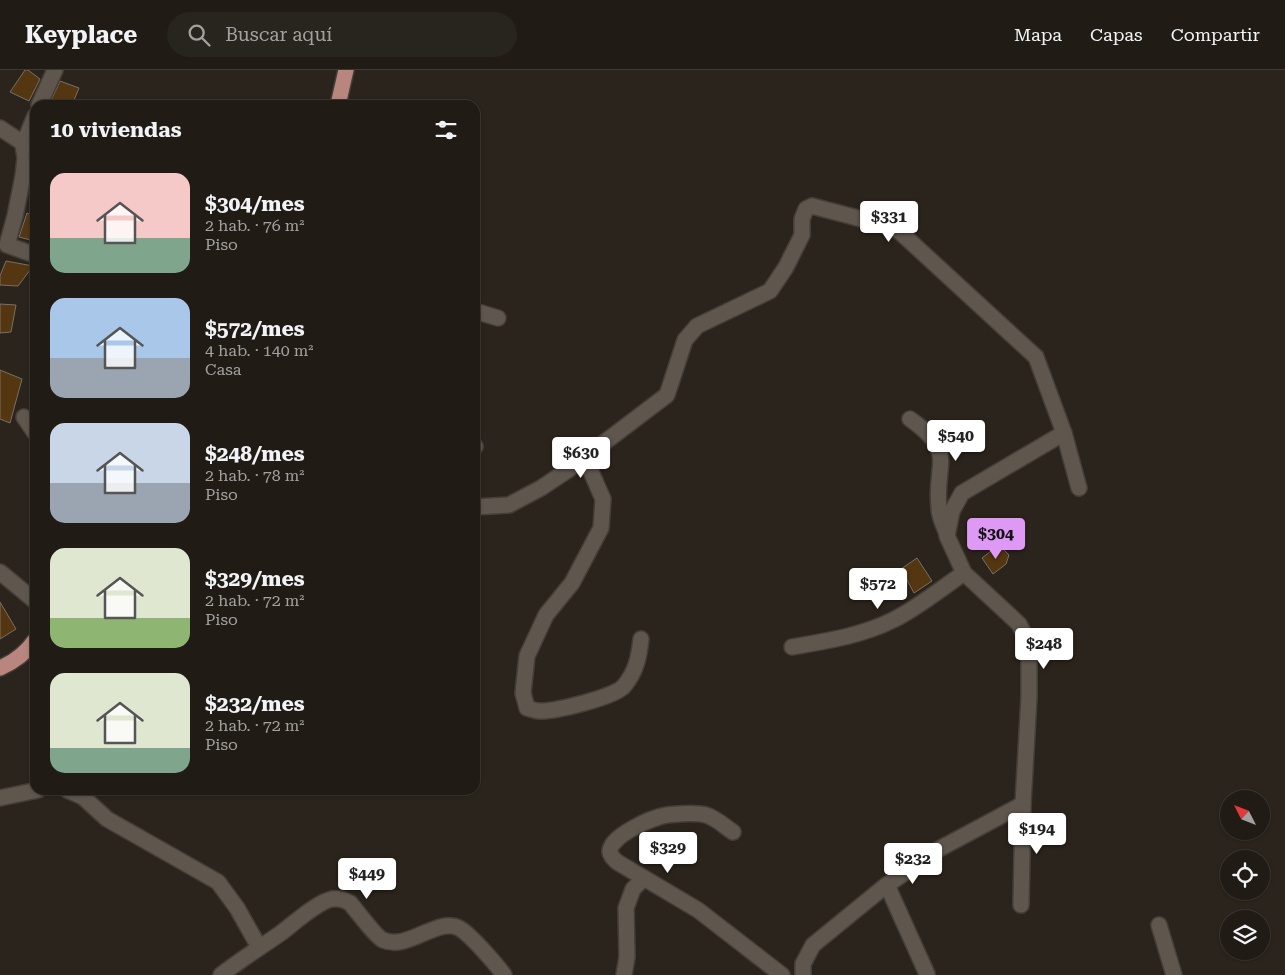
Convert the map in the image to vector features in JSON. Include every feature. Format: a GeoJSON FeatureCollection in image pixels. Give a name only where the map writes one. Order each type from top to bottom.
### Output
{"type":"FeatureCollection","features":[{"type":"Feature","properties":{"kind":"main road"},"geometry":{"type":"LineString","coordinates":[[339,100],[346,70]]}},
{"type":"Feature","properties":{"kind":"main road"},"geometry":{"type":"LineString","coordinates":[[0,668],[12,663],[30,647]]}},
{"type":"Feature","properties":{"kind":"street"},"geometry":{"type":"LineString","coordinates":[[42,100],[55,70]]}},
{"type":"Feature","properties":{"kind":"street"},"geometry":{"type":"LineString","coordinates":[[0,128],[29,148],[25,158],[15,216],[7,245],[30,253]]}},
{"type":"Feature","properties":{"kind":"street"},"geometry":{"type":"LineString","coordinates":[[480,507],[509,505],[541,488],[585,458],[667,395],[684,340],[696,326],[770,291],[786,267],[802,234],[802,219],[806,209],[812,206],[892,227],[900,232],[1036,357],[1064,433],[1079,488]]}},
{"type":"Feature","properties":{"kind":"street"},"geometry":{"type":"LineString","coordinates":[[480,313],[498,318]]}},
{"type":"Feature","properties":{"kind":"street"},"geometry":{"type":"LineString","coordinates":[[24,417],[30,426]]}},
{"type":"Feature","properties":{"kind":"street"},"geometry":{"type":"LineString","coordinates":[[910,419],[930,434],[938,446],[940,452],[939,509],[947,536],[964,573],[1019,624],[1026,638],[1029,651],[1029,697],[1023,804],[1022,905]]}},
{"type":"Feature","properties":{"kind":"street"},"geometry":{"type":"LineString","coordinates":[[947,536],[952,511],[962,493],[1064,433]]}},
{"type":"Feature","properties":{"kind":"street"},"geometry":{"type":"LineString","coordinates":[[585,458],[603,499],[601,528],[572,583],[546,615],[527,656],[523,693],[527,708],[538,711],[558,709],[609,696],[623,688],[638,661],[640,639]]}},
{"type":"Feature","properties":{"kind":"street"},"geometry":{"type":"LineString","coordinates":[[0,572],[30,597]]}},
{"type":"Feature","properties":{"kind":"street"},"geometry":{"type":"LineString","coordinates":[[792,647],[850,636],[876,627],[894,619],[964,573]]}},
{"type":"Feature","properties":{"kind":"street"},"geometry":{"type":"LineString","coordinates":[[0,798],[30,792]]}},
{"type":"Feature","properties":{"kind":"street"},"geometry":{"type":"LineString","coordinates":[[78,795],[107,819],[218,882],[237,908],[259,947]]}},
{"type":"Feature","properties":{"kind":"street"},"geometry":{"type":"LineString","coordinates":[[803,975],[803,964],[813,945],[886,885],[938,849],[1023,804]]}},
{"type":"Feature","properties":{"kind":"street"},"geometry":{"type":"LineString","coordinates":[[733,832],[707,816],[695,814],[665,815],[641,824],[620,837],[610,851],[612,857],[617,862],[698,910],[782,975]]}},
{"type":"Feature","properties":{"kind":"street"},"geometry":{"type":"LineString","coordinates":[[624,975],[627,957],[626,908],[633,889],[644,878]]}},
{"type":"Feature","properties":{"kind":"street"},"geometry":{"type":"LineString","coordinates":[[886,885],[927,974]]}},
{"type":"Feature","properties":{"kind":"street"},"geometry":{"type":"LineString","coordinates":[[221,975],[304,914],[331,899],[344,900],[350,903],[381,940],[388,942],[395,943],[407,940],[447,925],[460,928],[504,975]]}},
{"type":"Feature","properties":{"kind":"street"},"geometry":{"type":"LineString","coordinates":[[1159,925],[1174,975]]}},
{"type":"Feature","properties":{"kind":"building"},"geometry":{"type":"Polygon","coordinates":[[[25,70],[28,70],[40,79],[29,101],[10,92],[25,70]]]}},
{"type":"Feature","properties":{"kind":"building"},"geometry":{"type":"Polygon","coordinates":[[[60,81],[79,88],[74,100],[51,100],[60,81]]]}},
{"type":"Feature","properties":{"kind":"building"},"geometry":{"type":"Polygon","coordinates":[[[27,213],[30,214],[30,240],[19,237],[27,213]]]}},
{"type":"Feature","properties":{"kind":"building"},"geometry":{"type":"Polygon","coordinates":[[[6,261],[30,265],[30,270],[18,286],[0,285],[0,276],[6,261]]]}},
{"type":"Feature","properties":{"kind":"building"},"geometry":{"type":"Polygon","coordinates":[[[0,304],[16,305],[11,332],[0,333],[0,304]]]}},
{"type":"Feature","properties":{"kind":"building"},"geometry":{"type":"Polygon","coordinates":[[[0,370],[22,379],[10,423],[0,419],[0,370]]]}},
{"type":"Feature","properties":{"kind":"building"},"geometry":{"type":"Polygon","coordinates":[[[995,548],[998,551],[1003,549],[1009,555],[1006,564],[993,574],[982,558],[995,548]]]}},
{"type":"Feature","properties":{"kind":"building"},"geometry":{"type":"Polygon","coordinates":[[[917,558],[932,581],[914,593],[901,569],[917,558]]]}},
{"type":"Feature","properties":{"kind":"building"},"geometry":{"type":"Polygon","coordinates":[[[0,602],[16,629],[0,639],[0,602]]]}}]}
